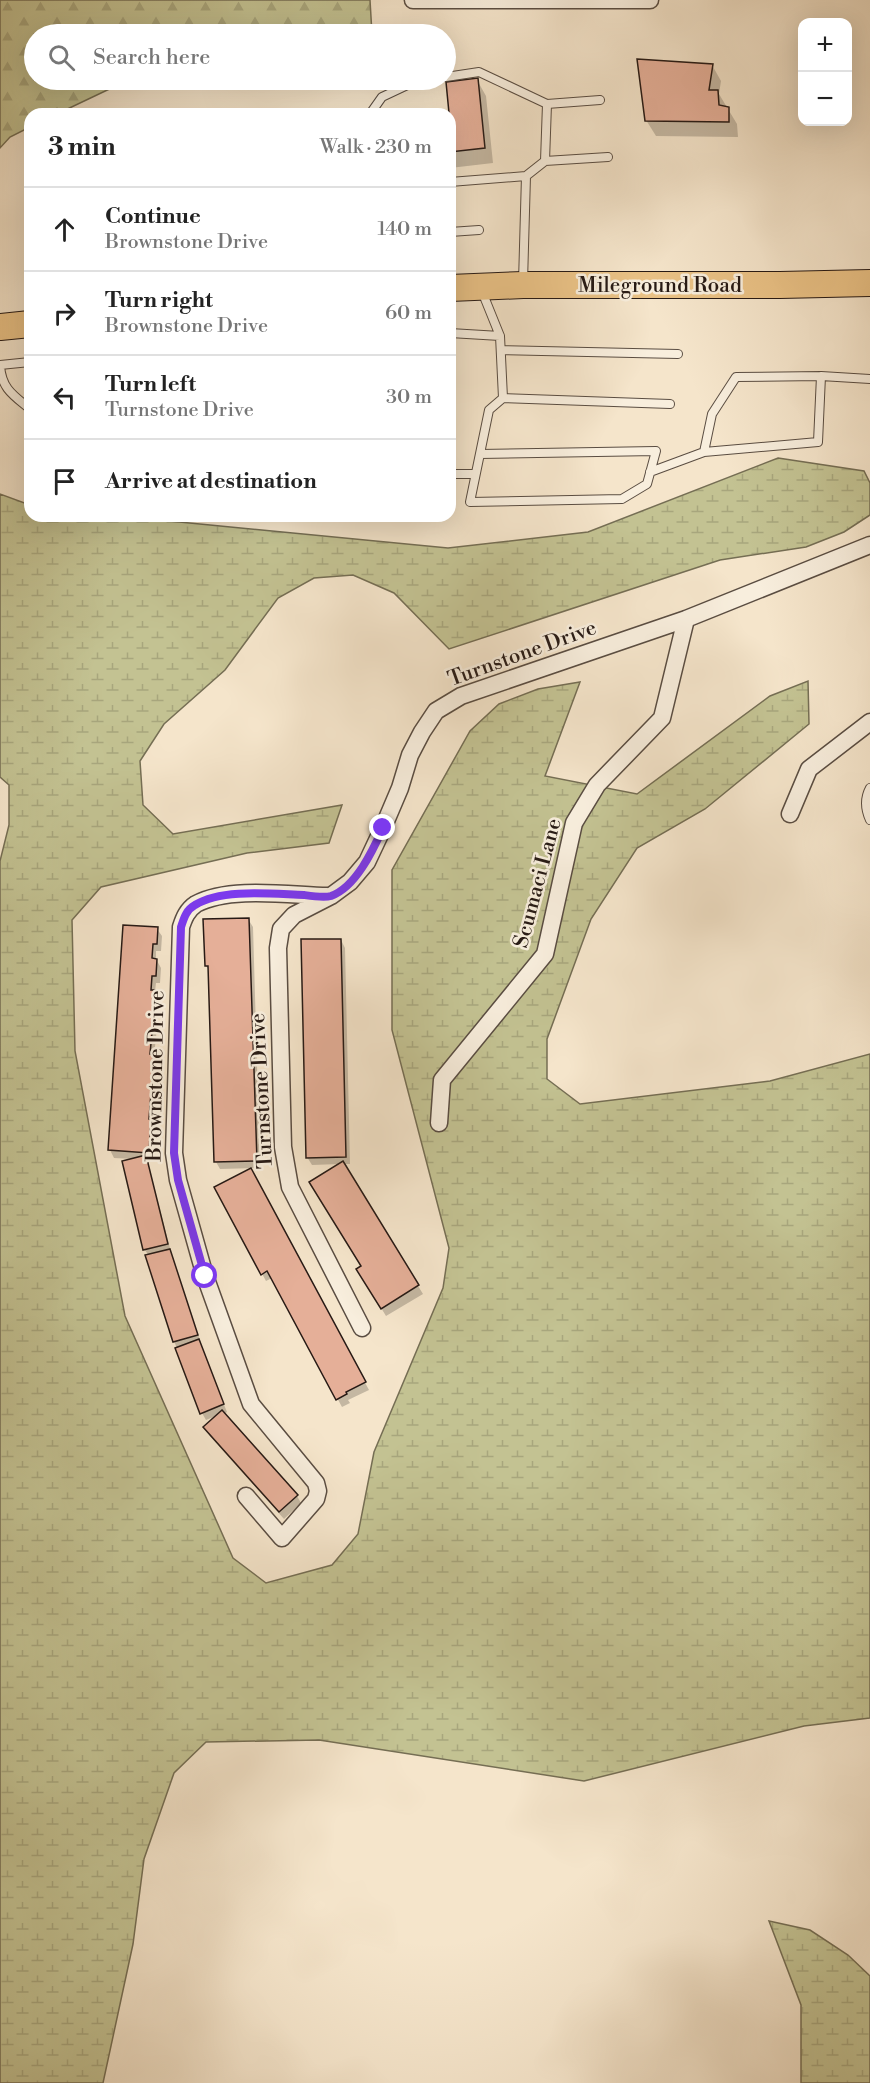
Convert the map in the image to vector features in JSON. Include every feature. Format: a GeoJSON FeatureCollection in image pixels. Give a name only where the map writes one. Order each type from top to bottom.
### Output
{"type":"FeatureCollection","features":[{"type":"Feature","properties":{"kind":"main road","name":"Mileground Road"},"geometry":{"type":"LineString","coordinates":[[456,288],[523,285],[870,283]]}},
{"type":"Feature","properties":{"kind":"main road"},"geometry":{"type":"LineString","coordinates":[[0,327],[24,325]]}},
{"type":"Feature","properties":{"kind":"street"},"geometry":{"type":"LineString","coordinates":[[413,0],[650,0]]}},
{"type":"Feature","properties":{"kind":"street","name":"Turnstone Drive"},"geometry":{"type":"LineString","coordinates":[[362,1328],[290,1187],[283,1147],[278,948],[282,929],[294,915],[331,896],[350,882],[367,862],[400,788],[410,755],[436,711],[461,696],[686,618],[870,545]]}},
{"type":"Feature","properties":{"kind":"street","name":"Scumaci Lane"},"geometry":{"type":"LineString","coordinates":[[439,1123],[442,1080],[545,954],[574,823],[597,785],[662,718],[686,618]]}},
{"type":"Feature","properties":{"kind":"street"},"geometry":{"type":"LineString","coordinates":[[789,814],[809,769],[870,722]]}},
{"type":"Feature","properties":{"kind":"street","name":"Brownstone Drive"},"geometry":{"type":"LineString","coordinates":[[246,1496],[282,1538],[316,1499],[318,1491],[316,1483],[251,1404],[205,1276],[178,1180],[174,1153],[181,927],[184,915],[194,905],[213,898],[239,894],[331,896]]}},
{"type":"Feature","properties":{"kind":"lane"},"geometry":{"type":"LineString","coordinates":[[456,75],[479,72],[547,104],[600,100]]}},
{"type":"Feature","properties":{"kind":"lane"},"geometry":{"type":"LineString","coordinates":[[374,108],[381,97],[397,90]]}},
{"type":"Feature","properties":{"kind":"lane"},"geometry":{"type":"LineString","coordinates":[[545,161],[547,104]]}},
{"type":"Feature","properties":{"kind":"lane"},"geometry":{"type":"LineString","coordinates":[[456,182],[526,177],[545,161],[608,157]]}},
{"type":"Feature","properties":{"kind":"lane"},"geometry":{"type":"LineString","coordinates":[[523,285],[526,177]]}},
{"type":"Feature","properties":{"kind":"lane"},"geometry":{"type":"LineString","coordinates":[[456,232],[479,230]]}},
{"type":"Feature","properties":{"kind":"lane"},"geometry":{"type":"LineString","coordinates":[[479,286],[500,336],[503,398]]}},
{"type":"Feature","properties":{"kind":"lane"},"geometry":{"type":"LineString","coordinates":[[456,333],[500,336]]}},
{"type":"Feature","properties":{"kind":"lane"},"geometry":{"type":"LineString","coordinates":[[502,350],[678,354]]}},
{"type":"Feature","properties":{"kind":"lane"},"geometry":{"type":"LineString","coordinates":[[24,363],[0,365],[0,375],[9,391],[24,404]]}},
{"type":"Feature","properties":{"kind":"lane"},"geometry":{"type":"LineString","coordinates":[[650,472],[705,452],[818,442],[821,376]]}},
{"type":"Feature","properties":{"kind":"lane"},"geometry":{"type":"LineString","coordinates":[[705,452],[712,414],[736,377],[821,376],[870,379]]}},
{"type":"Feature","properties":{"kind":"lane"},"geometry":{"type":"LineString","coordinates":[[480,454],[656,451],[647,484],[622,499],[470,502],[489,410],[503,398],[670,404]]}},
{"type":"Feature","properties":{"kind":"lane"},"geometry":{"type":"LineString","coordinates":[[456,474],[476,474]]}},
{"type":"Feature","properties":{"kind":"lane"},"geometry":{"type":"LineString","coordinates":[[870,788],[866,798],[870,820]]}},
{"type":"Feature","properties":{"kind":"green space"},"geometry":{"type":"Polygon","coordinates":[[[0,0],[370,0],[371,24],[24,24],[24,90],[107,90],[70,108],[24,108],[24,130],[10,137],[0,148],[0,0]]]}},
{"type":"Feature","properties":{"kind":"green space"},"geometry":{"type":"Polygon","coordinates":[[[778,458],[864,471],[870,483],[870,515],[844,532],[806,547],[720,560],[449,649],[394,593],[353,575],[314,578],[278,598],[225,670],[164,724],[140,761],[143,805],[173,834],[342,805],[329,843],[247,853],[101,887],[72,920],[75,1051],[125,1316],[233,1558],[266,1583],[332,1565],[358,1534],[374,1452],[443,1288],[449,1248],[392,1030],[392,870],[470,731],[499,704],[538,689],[580,682],[545,776],[637,794],[770,696],[808,681],[809,724],[705,809],[637,848],[591,919],[547,1039],[547,1079],[580,1104],[770,1081],[870,1054],[870,1718],[804,1726],[584,1781],[319,1740],[206,1742],[174,1773],[144,1859],[133,1944],[103,2083],[0,2083],[0,861],[9,825],[9,785],[0,777],[0,494],[24,503],[24,522],[180,522],[448,548],[588,532],[778,458]]]}},
{"type":"Feature","properties":{"kind":"green space"},"geometry":{"type":"Polygon","coordinates":[[[769,1921],[810,1930],[848,1955],[870,1976],[870,2083],[801,2083],[801,2005],[769,1921]]]}},
{"type":"Feature","properties":{"kind":"building"},"geometry":{"type":"Polygon","coordinates":[[[637,59],[713,64],[709,90],[718,90],[719,105],[729,107],[729,122],[645,121],[637,59]]]}},
{"type":"Feature","properties":{"kind":"building"},"geometry":{"type":"Polygon","coordinates":[[[478,78],[485,148],[456,151],[456,108],[449,108],[447,90],[456,90],[456,81],[478,78]]]}},
{"type":"Feature","properties":{"kind":"building"},"geometry":{"type":"Polygon","coordinates":[[[249,918],[257,1161],[214,1162],[208,966],[205,966],[203,919],[249,918]]]}},
{"type":"Feature","properties":{"kind":"building"},"geometry":{"type":"Polygon","coordinates":[[[123,925],[158,927],[157,944],[153,944],[152,958],[157,959],[156,976],[152,976],[151,990],[156,990],[150,1054],[154,1054],[149,1153],[108,1150],[123,925]]]}},
{"type":"Feature","properties":{"kind":"building"},"geometry":{"type":"Polygon","coordinates":[[[301,939],[341,939],[346,1157],[306,1158],[301,939]]]}},
{"type":"Feature","properties":{"kind":"building"},"geometry":{"type":"Polygon","coordinates":[[[146,1155],[168,1244],[143,1250],[122,1161],[146,1155]]]}},
{"type":"Feature","properties":{"kind":"building"},"geometry":{"type":"Polygon","coordinates":[[[343,1161],[419,1285],[381,1309],[356,1269],[361,1266],[309,1182],[343,1161]]]}},
{"type":"Feature","properties":{"kind":"building"},"geometry":{"type":"Polygon","coordinates":[[[251,1168],[366,1382],[336,1400],[267,1271],[261,1275],[214,1187],[251,1168]]]}},
{"type":"Feature","properties":{"kind":"building"},"geometry":{"type":"Polygon","coordinates":[[[170,1249],[198,1335],[173,1342],[145,1255],[170,1249]]]}},
{"type":"Feature","properties":{"kind":"building"},"geometry":{"type":"Polygon","coordinates":[[[199,1339],[224,1404],[200,1414],[175,1348],[199,1339]]]}},
{"type":"Feature","properties":{"kind":"building"},"geometry":{"type":"Polygon","coordinates":[[[222,1410],[298,1495],[279,1512],[203,1427],[222,1410]]]}},
{"type":"Feature","properties":{"kind":"route"},"geometry":{"type":"LineString","coordinates":[[205,1276],[178,1180],[174,1153],[176,1026],[181,927],[184,915],[194,905],[213,898],[239,894],[331,896],[350,882],[367,862],[383,828]]}}]}
